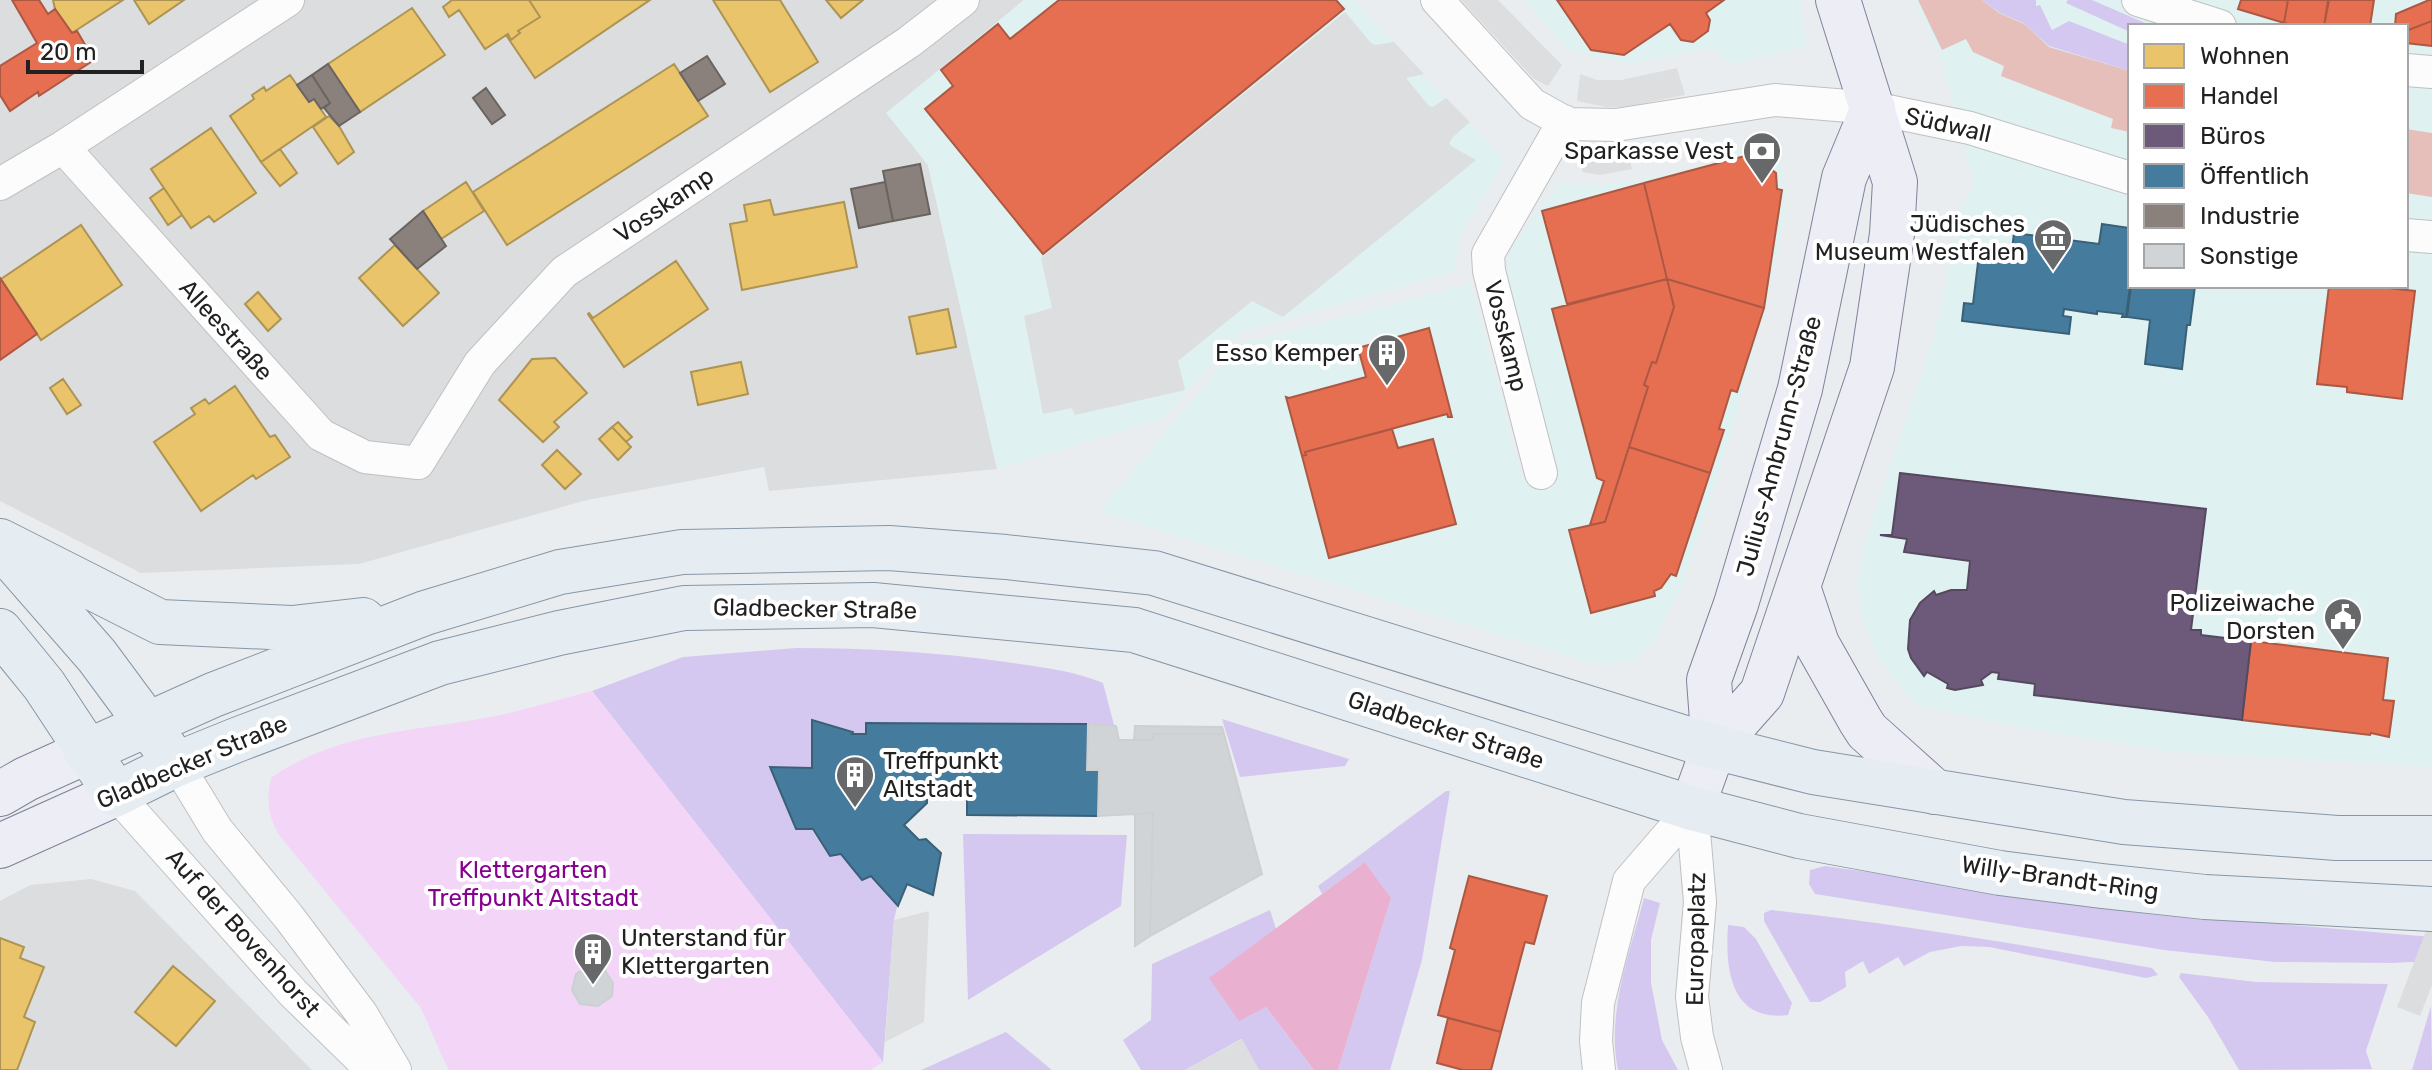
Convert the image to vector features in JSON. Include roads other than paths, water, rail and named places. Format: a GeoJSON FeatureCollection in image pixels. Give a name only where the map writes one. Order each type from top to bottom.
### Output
{"type":"FeatureCollection","features":[{"type":"Feature","properties":{"kind":"main road","name":"Südwall"},"geometry":{"type":"LineString","coordinates":[[1838,0],[1873,108]]}},
{"type":"Feature","properties":{"kind":"main road"},"geometry":{"type":"LineString","coordinates":[[1692,808],[1714,747],[1762,693],[1872,367],[1892,234],[1895,182],[1873,108]]}},
{"type":"Feature","properties":{"kind":"main road","name":"Julius-Ambrunn-Straße"},"geometry":{"type":"LineString","coordinates":[[1714,747],[1709,680],[1736,604],[1800,389],[1844,178],[1873,108]]}},
{"type":"Feature","properties":{"kind":"main road"},"geometry":{"type":"LineString","coordinates":[[0,543],[160,622],[292,628],[425,613]]}},
{"type":"Feature","properties":{"kind":"main road"},"geometry":{"type":"LineString","coordinates":[[0,543],[97,656],[177,764]]}},
{"type":"Feature","properties":{"kind":"main road"},"geometry":{"type":"LineString","coordinates":[[86,752],[229,689],[425,613],[560,572],[682,552],[889,548],[1154,573],[1714,747],[1813,772],[2124,822],[2337,838],[2432,838]]}},
{"type":"Feature","properties":{"kind":"main road"},"geometry":{"type":"LineString","coordinates":[[1798,587],[1817,644],[1867,731],[1935,792]]}},
{"type":"Feature","properties":{"kind":"main road","name":"Gladbecker Straße"},"geometry":{"type":"LineString","coordinates":[[0,846],[177,764],[440,663],[559,633],[684,608],[873,605],[1134,630],[1692,808]]}},
{"type":"Feature","properties":{"kind":"main road"},"geometry":{"type":"LineString","coordinates":[[0,631],[44,685],[116,794]]}},
{"type":"Feature","properties":{"kind":"main road","name":"Gladbecker Straße"},"geometry":{"type":"LineString","coordinates":[[0,794],[86,752]]}},
{"type":"Feature","properties":{"kind":"main road","name":"Willy-Brandt-Ring"},"geometry":{"type":"LineString","coordinates":[[1692,808],[1799,836],[2000,873],[2205,897],[2432,909]]}},
{"type":"Feature","properties":{"kind":"street"},"geometry":{"type":"LineString","coordinates":[[0,184],[63,147],[288,0]]}},
{"type":"Feature","properties":{"kind":"street","name":"Vosskamp"},"geometry":{"type":"LineString","coordinates":[[418,463],[480,363],[564,272],[909,42],[963,0]]}},
{"type":"Feature","properties":{"kind":"street"},"geometry":{"type":"LineString","coordinates":[[1437,0],[1532,104],[1568,124],[1616,125],[1775,100],[1873,108]]}},
{"type":"Feature","properties":{"kind":"street"},"geometry":{"type":"LineString","coordinates":[[2138,0],[2214,24]]}},
{"type":"Feature","properties":{"kind":"street"},"geometry":{"type":"LineString","coordinates":[[2408,70],[2432,72]]}},
{"type":"Feature","properties":{"kind":"street","name":"Südwall"},"geometry":{"type":"LineString","coordinates":[[1873,108],[1970,128],[2128,177]]}},
{"type":"Feature","properties":{"kind":"street","name":"Vosskamp"},"geometry":{"type":"LineString","coordinates":[[1541,473],[1489,271],[1488,254],[1564,121]]}},
{"type":"Feature","properties":{"kind":"street","name":"Alleestraße"},"geometry":{"type":"LineString","coordinates":[[63,147],[321,435],[365,457],[418,463]]}},
{"type":"Feature","properties":{"kind":"street"},"geometry":{"type":"LineString","coordinates":[[2408,235],[2432,237]]}},
{"type":"Feature","properties":{"kind":"street","name":"Auf der Bovenhorst"},"geometry":{"type":"LineString","coordinates":[[177,764],[217,830],[288,916],[361,1013],[395,1070]]}},
{"type":"Feature","properties":{"kind":"street","name":"Auf der Bovenhorst"},"geometry":{"type":"LineString","coordinates":[[116,794],[293,993],[372,1070]]}},
{"type":"Feature","properties":{"kind":"street","name":"Europaplatz"},"geometry":{"type":"LineString","coordinates":[[1599,1070],[1596,1041],[1598,1003],[1629,881],[1692,808]]}},
{"type":"Feature","properties":{"kind":"street","name":"Europaplatz"},"geometry":{"type":"LineString","coordinates":[[1692,808],[1700,902],[1692,997],[1697,1037],[1706,1070]]}},
{"type":"Feature","properties":{"kind":"place","name":"Sparkasse Vest"},"geometry":{"type":"Point","coordinates":[1762,185]}},
{"type":"Feature","properties":{"kind":"place","name":"Jüdisches Museum Westfalen"},"geometry":{"type":"Point","coordinates":[2053,272]}},
{"type":"Feature","properties":{"kind":"place","name":"Esso Kemper"},"geometry":{"type":"Point","coordinates":[1387,387]}},
{"type":"Feature","properties":{"kind":"place","name":"Polizeiwache Dorsten"},"geometry":{"type":"Point","coordinates":[2343,651]}},
{"type":"Feature","properties":{"kind":"place","name":"Treffpunkt Altstadt"},"geometry":{"type":"Point","coordinates":[855,809]}},
{"type":"Feature","properties":{"kind":"place","name":"Unterstand für Klettergarten"},"geometry":{"type":"Point","coordinates":[593,986]}},
{"type":"Feature","properties":{"kind":"park label","name":"Klettergarten Treffpunkt Altstadt"},"geometry":{"type":"Point","coordinates":[533,884]}}]}
